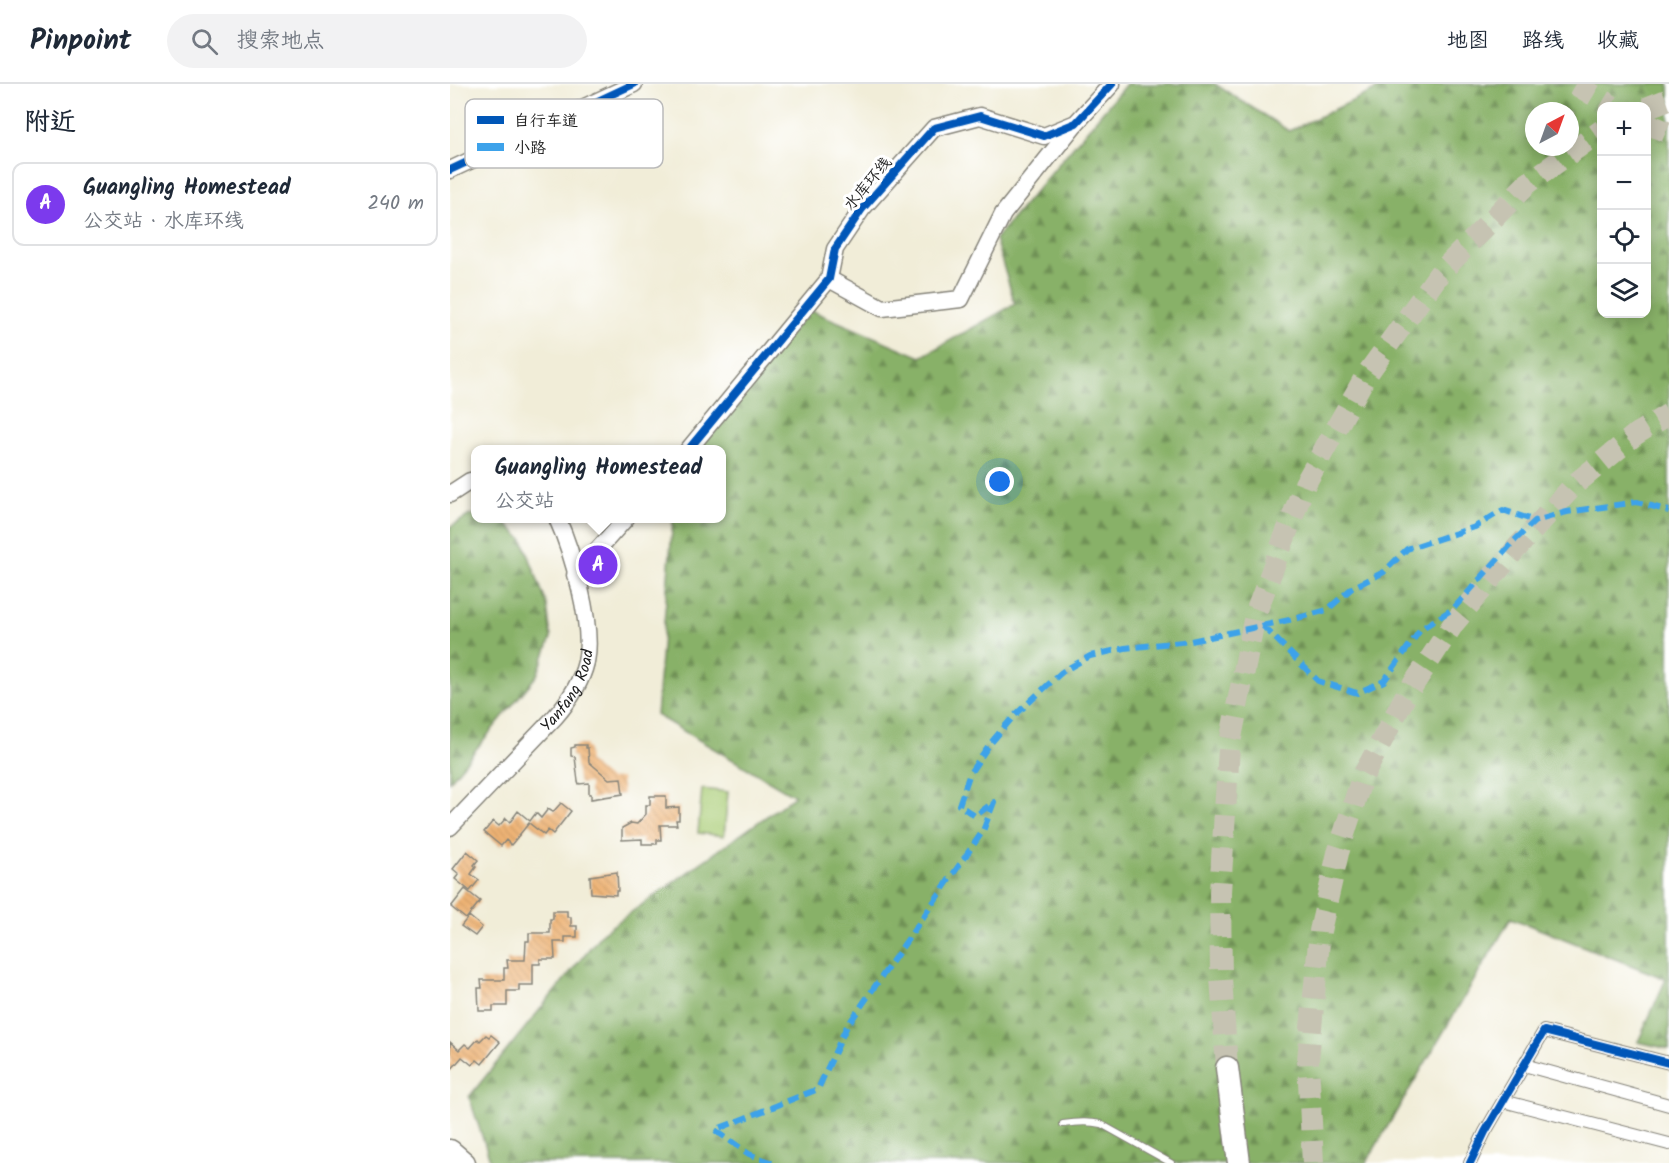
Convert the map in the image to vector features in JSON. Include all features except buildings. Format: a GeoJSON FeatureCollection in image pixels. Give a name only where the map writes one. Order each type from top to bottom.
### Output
{"type":"FeatureCollection","features":[{"type":"Feature","properties":{"kind":"highway"},"geometry":{"type":"LineString","coordinates":[[1227,1068],[1239,1163]]}},
{"type":"Feature","properties":{"kind":"highway"},"geometry":{"type":"LineString","coordinates":[[450,1151],[464,1163]]}},
{"type":"Feature","properties":{"kind":"street"},"geometry":{"type":"LineString","coordinates":[[602,99],[634,84]]}},
{"type":"Feature","properties":{"kind":"street","name":"水库环线"},"geometry":{"type":"LineString","coordinates":[[692,445],[829,279],[835,249],[862,209],[934,128],[980,116],[1044,136],[1076,123],[1112,84]]}},
{"type":"Feature","properties":{"kind":"street"},"geometry":{"type":"LineString","coordinates":[[829,279],[882,308],[961,299],[1003,214],[1076,123]]}},
{"type":"Feature","properties":{"kind":"street"},"geometry":{"type":"LineString","coordinates":[[450,170],[465,163]]}},
{"type":"Feature","properties":{"kind":"street"},"geometry":{"type":"LineString","coordinates":[[450,494],[471,481]]}},
{"type":"Feature","properties":{"kind":"street","name":"Yanfang Road"},"geometry":{"type":"LineString","coordinates":[[450,826],[570,699],[587,660],[586,617],[559,523]]}},
{"type":"Feature","properties":{"kind":"street"},"geometry":{"type":"LineString","coordinates":[[575,575],[622,523]]}},
{"type":"Feature","properties":{"kind":"street"},"geometry":{"type":"LineString","coordinates":[[1470,1163],[1485,1132],[1544,1031],[1669,1063]]}},
{"type":"Feature","properties":{"kind":"street"},"geometry":{"type":"LineString","coordinates":[[1524,1065],[1669,1105]]}},
{"type":"Feature","properties":{"kind":"street"},"geometry":{"type":"LineString","coordinates":[[1503,1101],[1669,1144]]}},
{"type":"Feature","properties":{"kind":"lane"},"geometry":{"type":"LineString","coordinates":[[1063,1124],[1078,1122],[1101,1125],[1171,1163]]}},
{"type":"Feature","properties":{"kind":"green space"},"geometry":{"type":"Polygon","coordinates":[[[1126,84],[1215,84],[1289,131],[1388,84],[1669,84],[1669,1049],[1638,1042],[1666,979],[1511,918],[1366,1163],[491,1163],[469,1097],[602,933],[795,796],[656,715],[673,523],[726,523],[726,445],[697,445],[810,310],[921,357],[1015,304],[995,239],[1126,84]]]}},
{"type":"Feature","properties":{"kind":"green space"},"geometry":{"type":"Polygon","coordinates":[[[471,515],[471,523],[506,523],[523,540],[547,605],[551,638],[537,675],[450,781],[450,527],[471,515]]]}},
{"type":"Feature","properties":{"kind":"green space"},"geometry":{"type":"Polygon","coordinates":[[[702,789],[728,792],[724,836],[698,833],[702,789]]]}},
{"type":"Feature","properties":{"kind":"tunnel"},"geometry":{"type":"LineString","coordinates":[[1575,84],[1605,102]]}},
{"type":"Feature","properties":{"kind":"tunnel"},"geometry":{"type":"LineString","coordinates":[[1651,106],[1669,99]]}},
{"type":"Feature","properties":{"kind":"tunnel"},"geometry":{"type":"LineString","coordinates":[[1651,125],[1669,133]]}},
{"type":"Feature","properties":{"kind":"tunnel"},"geometry":{"type":"LineString","coordinates":[[1227,1068],[1221,977],[1220,892],[1229,748],[1255,615],[1305,484],[1365,377],[1439,274],[1527,184],[1597,134]]}},
{"type":"Feature","properties":{"kind":"tunnel"},"geometry":{"type":"LineString","coordinates":[[1313,1163],[1308,1060],[1320,931],[1338,853],[1362,778],[1405,697],[1454,623],[1515,550],[1574,485],[1636,434],[1669,414]]}},
{"type":"Feature","properties":{"kind":"marked path"},"geometry":{"type":"LineString","coordinates":[[1263,626],[1318,681],[1357,693],[1384,681],[1421,629],[1454,608],[1535,521],[1567,512],[1637,502],[1669,511]]}},
{"type":"Feature","properties":{"kind":"marked path"},"geometry":{"type":"LineString","coordinates":[[772,1163],[749,1154],[715,1130],[818,1089],[846,1028],[983,831],[994,802],[975,816],[959,805],[970,773],[989,745],[1013,717],[1062,672],[1090,656],[1125,648],[1191,641],[1327,610],[1352,588],[1384,572],[1407,549],[1475,527],[1503,510],[1535,521]]}},
{"type":"Feature","properties":{"kind":"cycle path"},"geometry":{"type":"LineString","coordinates":[[602,99],[634,84]]}},
{"type":"Feature","properties":{"kind":"cycle path"},"geometry":{"type":"LineString","coordinates":[[692,445],[829,279],[835,249],[862,209],[934,128],[980,116],[1044,136],[1076,123],[1112,84]]}},
{"type":"Feature","properties":{"kind":"cycle path"},"geometry":{"type":"LineString","coordinates":[[450,170],[465,163]]}},
{"type":"Feature","properties":{"kind":"cycle path"},"geometry":{"type":"LineString","coordinates":[[1470,1163],[1485,1132],[1544,1031],[1669,1063]]}},
{"type":"Feature","properties":{"kind":"place","name":"Guangling Homestead"},"geometry":{"type":"Point","coordinates":[598,565]}}]}
